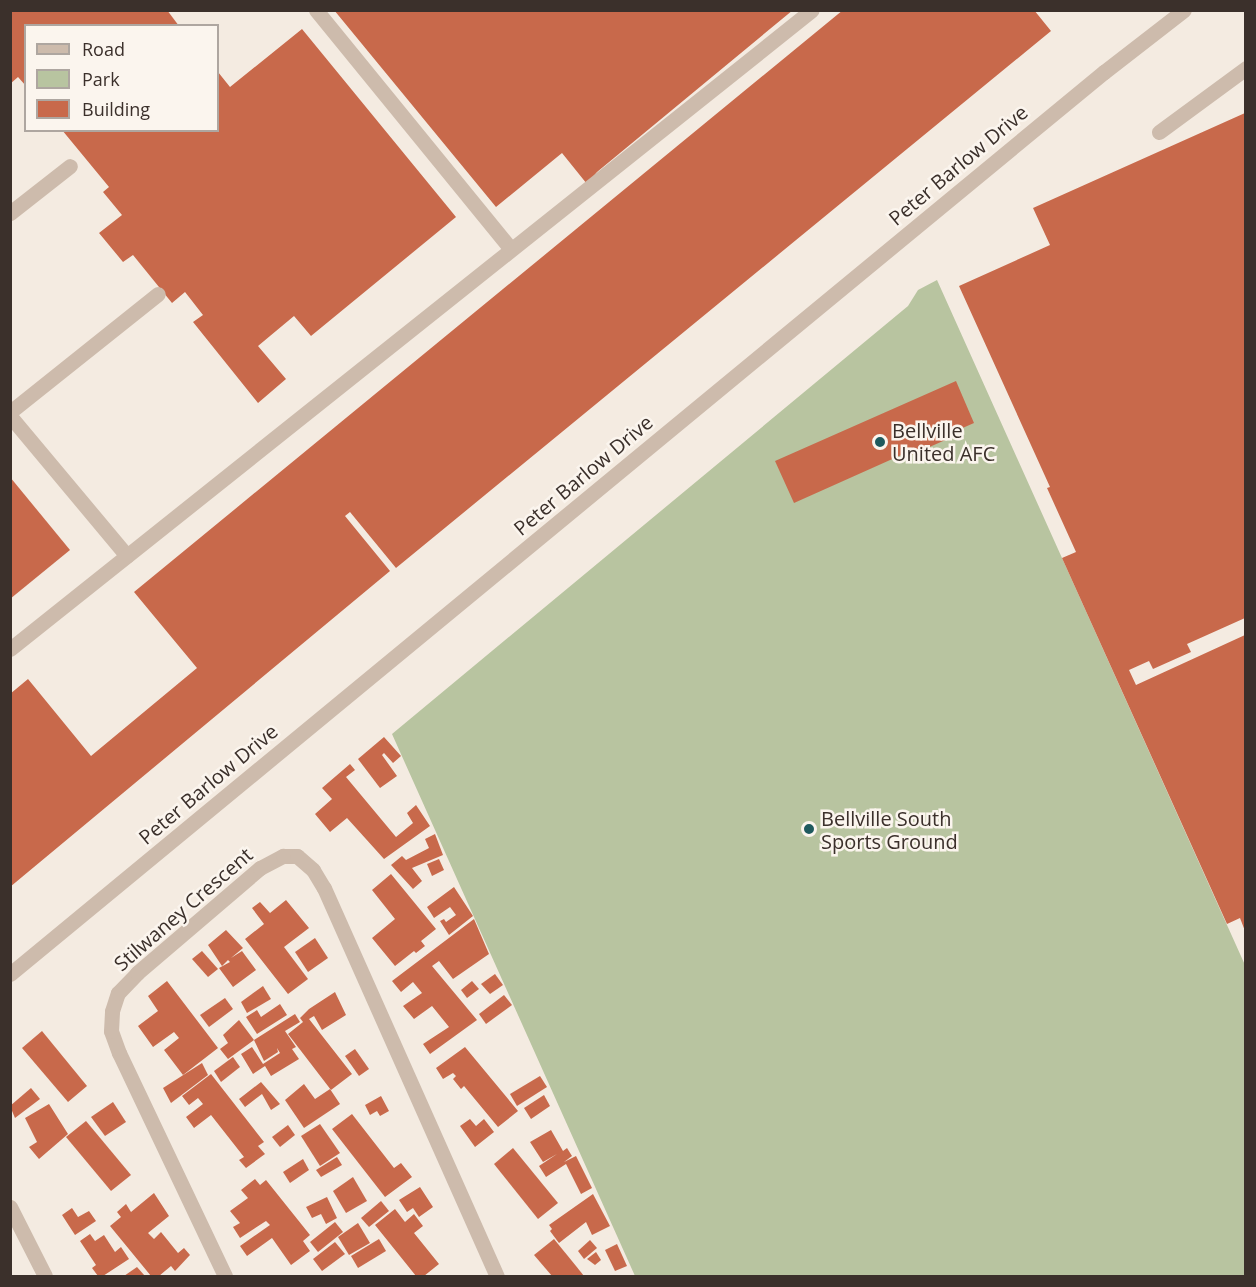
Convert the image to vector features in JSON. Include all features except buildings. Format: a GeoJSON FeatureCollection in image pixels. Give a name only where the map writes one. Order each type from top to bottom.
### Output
{"type":"FeatureCollection","features":[{"type":"Feature","properties":{"kind":"street"},"geometry":{"type":"LineString","coordinates":[[316,10],[511,249]]}},
{"type":"Feature","properties":{"kind":"street"},"geometry":{"type":"LineString","coordinates":[[10,650],[812,10]]}},
{"type":"Feature","properties":{"kind":"street","name":"Peter Barlow Drive"},"geometry":{"type":"LineString","coordinates":[[10,974],[1095,79],[1184,10]]}},
{"type":"Feature","properties":{"kind":"street"},"geometry":{"type":"LineString","coordinates":[[1159,132],[1245,68]]}},
{"type":"Feature","properties":{"kind":"street"},"geometry":{"type":"LineString","coordinates":[[10,213],[70,166]]}},
{"type":"Feature","properties":{"kind":"street"},"geometry":{"type":"LineString","coordinates":[[127,556],[10,414],[158,294]]}},
{"type":"Feature","properties":{"kind":"street","name":"Stilwaney Crescent"},"geometry":{"type":"LineString","coordinates":[[225,1276],[119,1053],[111,1031],[112,1011],[118,993],[137,973],[260,868],[283,856],[297,856],[313,870],[324,888],[497,1276]]}},
{"type":"Feature","properties":{"kind":"street"},"geometry":{"type":"LineString","coordinates":[[10,1207],[45,1276]]}},
{"type":"Feature","properties":{"kind":"green space","name":"Bellville South Sports Ground"},"geometry":{"type":"Polygon","coordinates":[[[937,280],[1245,965],[1245,1276],[635,1276],[392,734],[908,306],[918,290],[937,280]]]}},
{"type":"Feature","properties":{"kind":"place","name":"Bellville United AFC"},"geometry":{"type":"Point","coordinates":[880,442]}},
{"type":"Feature","properties":{"kind":"place","name":"Bellville South Sports Ground"},"geometry":{"type":"Point","coordinates":[809,829]}}]}
